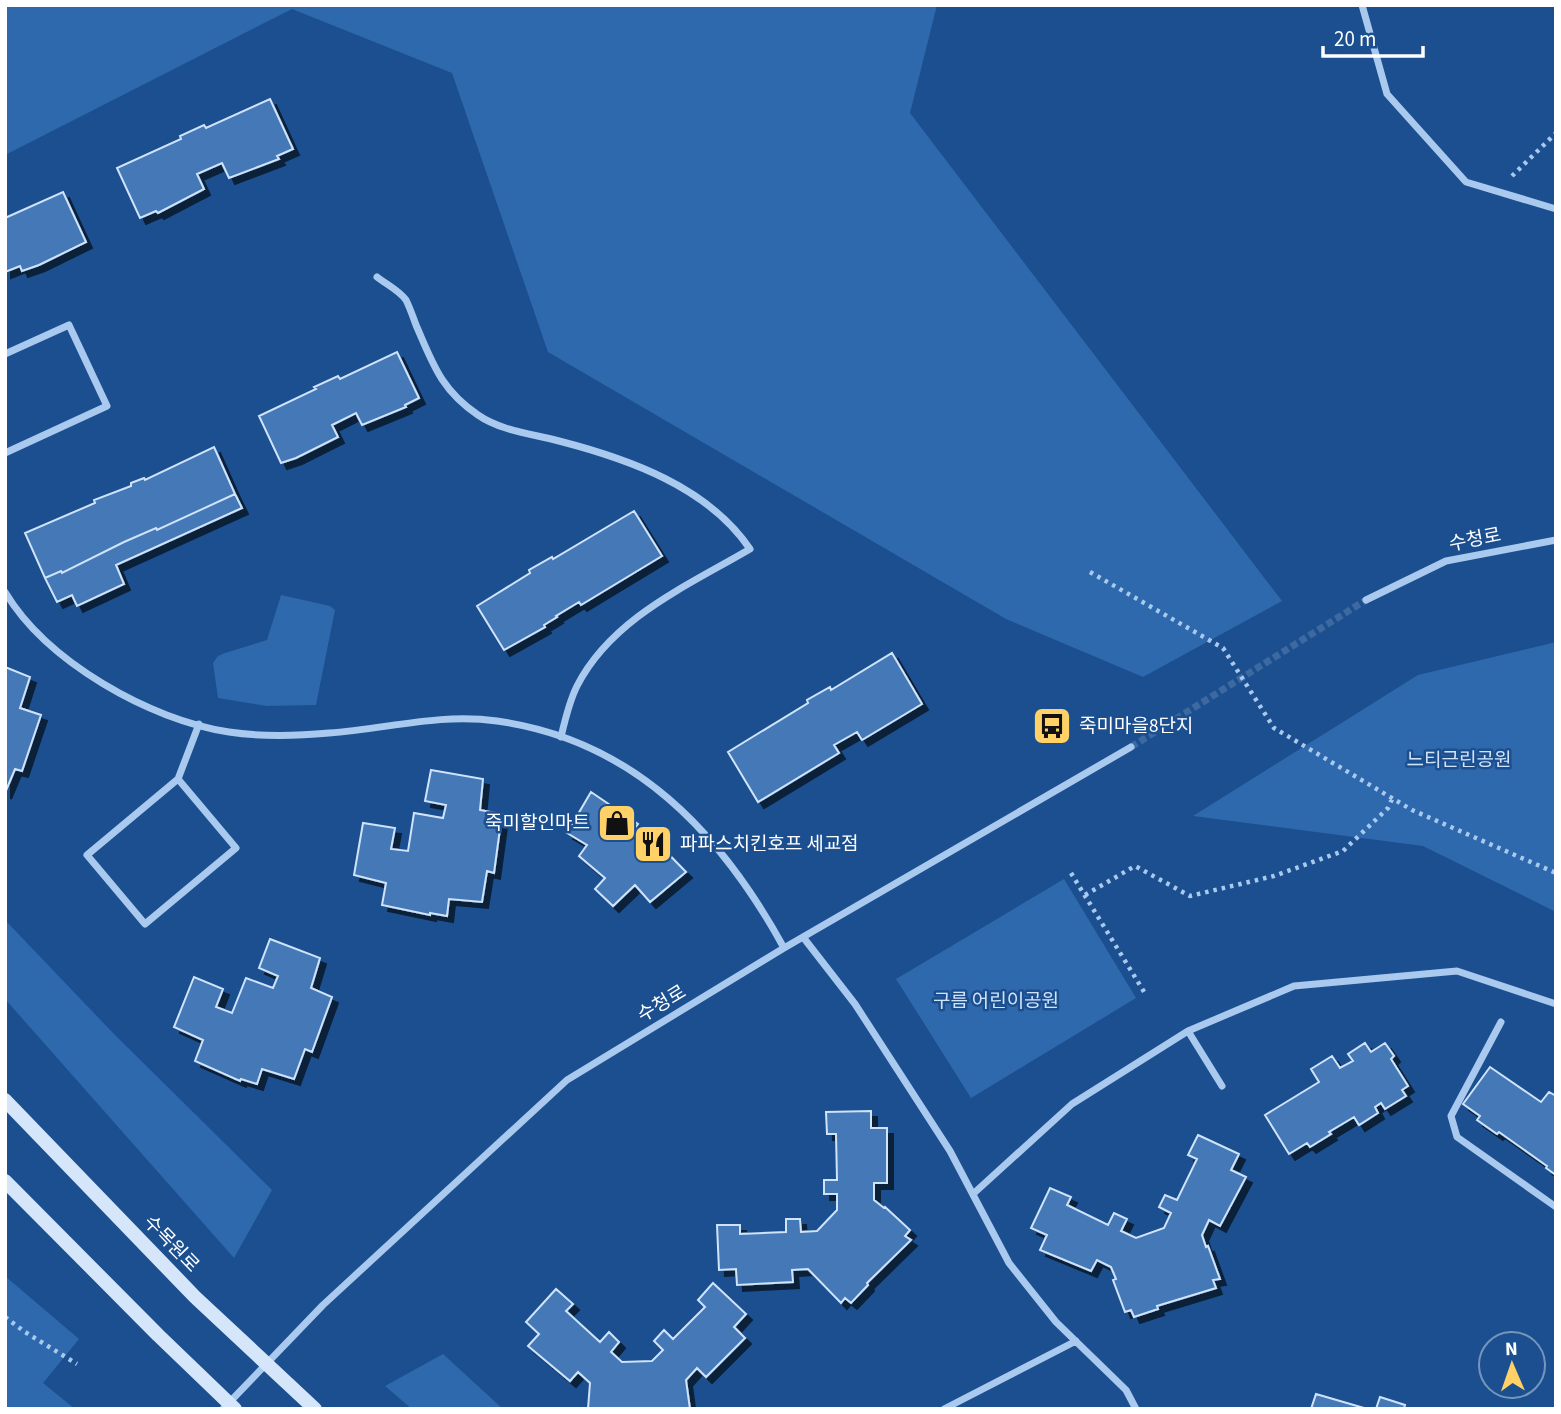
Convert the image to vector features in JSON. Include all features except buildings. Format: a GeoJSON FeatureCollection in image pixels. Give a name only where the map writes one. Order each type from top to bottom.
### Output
{"type":"FeatureCollection","features":[{"type":"Feature","properties":{"kind":"street"},"geometry":{"type":"LineString","coordinates":[[1362,5],[1387,94],[1466,182],[1556,209]]}},
{"type":"Feature","properties":{"kind":"street"},"geometry":{"type":"LineString","coordinates":[[377,277],[405,298],[439,377],[464,404],[481,417],[499,425],[605,453],[676,484],[711,507],[739,533],[750,549],[655,606],[611,638],[577,686],[561,737]]}},
{"type":"Feature","properties":{"kind":"street"},"geometry":{"type":"LineString","coordinates":[[5,354],[69,325],[107,406],[5,453]]}},
{"type":"Feature","properties":{"kind":"street","name":"수청로"},"geometry":{"type":"LineString","coordinates":[[1366,600],[1446,561],[1556,540]]}},
{"type":"Feature","properties":{"kind":"street"},"geometry":{"type":"LineString","coordinates":[[5,592],[34,628],[81,670],[164,715],[228,732],[286,736],[332,733],[440,718],[497,721],[533,728],[582,744],[653,784],[688,816],[745,883],[783,948]]}},
{"type":"Feature","properties":{"kind":"street"},"geometry":{"type":"LineString","coordinates":[[178,779],[236,848],[145,924],[87,855],[178,779],[199,724]]}},
{"type":"Feature","properties":{"kind":"street","name":"수청로"},"geometry":{"type":"LineString","coordinates":[[229,1407],[323,1305],[567,1080],[783,948],[1131,747]]}},
{"type":"Feature","properties":{"kind":"street"},"geometry":{"type":"LineString","coordinates":[[803,937],[855,1004],[950,1151],[1009,1262],[1056,1322],[1126,1390],[1136,1409]]}},
{"type":"Feature","properties":{"kind":"street"},"geometry":{"type":"LineString","coordinates":[[973,1194],[1072,1104],[1188,1031],[1294,986],[1457,971],[1556,1004]]}},
{"type":"Feature","properties":{"kind":"street"},"geometry":{"type":"LineString","coordinates":[[1501,1022],[1451,1116],[1457,1137],[1556,1207]]}},
{"type":"Feature","properties":{"kind":"street"},"geometry":{"type":"LineString","coordinates":[[1188,1031],[1222,1086]]}},
{"type":"Feature","properties":{"kind":"street","name":"수목원로"},"geometry":{"type":"LineString","coordinates":[[5,1100],[195,1297],[315,1409]]}},
{"type":"Feature","properties":{"kind":"street"},"geometry":{"type":"LineString","coordinates":[[5,1181],[229,1407]]}},
{"type":"Feature","properties":{"kind":"street"},"geometry":{"type":"LineString","coordinates":[[944,1409],[1076,1341]]}},
{"type":"Feature","properties":{"kind":"path"},"geometry":{"type":"LineString","coordinates":[[1497,191],[1556,133]]}},
{"type":"Feature","properties":{"kind":"path"},"geometry":{"type":"LineString","coordinates":[[1090,572],[1223,648],[1274,728],[1412,810],[1556,873]]}},
{"type":"Feature","properties":{"kind":"path"},"geometry":{"type":"LineString","coordinates":[[1085,895],[1135,866],[1190,896],[1274,876],[1343,851],[1388,808],[1392,799]]}},
{"type":"Feature","properties":{"kind":"path"},"geometry":{"type":"LineString","coordinates":[[1072,873],[1146,995]]}},
{"type":"Feature","properties":{"kind":"path"},"geometry":{"type":"LineString","coordinates":[[5,1317],[77,1364]]}},
{"type":"Feature","properties":{"kind":"green space"},"geometry":{"type":"Polygon","coordinates":[[[5,5],[937,5],[910,113],[1282,601],[1143,677],[1006,619],[548,352],[452,73],[292,9],[5,155],[5,5]]]}},
{"type":"Feature","properties":{"kind":"green space"},"geometry":{"type":"Polygon","coordinates":[[[281,595],[330,606],[335,610],[316,705],[267,706],[218,698],[213,663],[218,656],[225,653],[267,640],[281,595]]]}},
{"type":"Feature","properties":{"kind":"green space","name":"느티근린공원"},"geometry":{"type":"Polygon","coordinates":[[[1556,642],[1556,912],[1423,846],[1193,816],[1418,675],[1556,642]]]}},
{"type":"Feature","properties":{"kind":"green space","name":"구름 어린이공원"},"geometry":{"type":"Polygon","coordinates":[[[1064,879],[1136,998],[971,1098],[896,979],[1064,879]]]}},
{"type":"Feature","properties":{"kind":"green space"},"geometry":{"type":"Polygon","coordinates":[[[5,920],[113,1033],[272,1190],[234,1258],[5,999],[5,920]]]}},
{"type":"Feature","properties":{"kind":"green space"},"geometry":{"type":"Polygon","coordinates":[[[5,1276],[79,1339],[43,1383],[75,1409],[5,1409],[5,1276]]]}},
{"type":"Feature","properties":{"kind":"green space"},"geometry":{"type":"Polygon","coordinates":[[[443,1354],[503,1409],[412,1409],[385,1386],[443,1354]]]}},
{"type":"Feature","properties":{"kind":"tunnel"},"geometry":{"type":"LineString","coordinates":[[1131,747],[1366,600]]}},
{"type":"Feature","properties":{"kind":"place","name":"죽미마을8단지"},"geometry":{"type":"Point","coordinates":[1052,726]}},
{"type":"Feature","properties":{"kind":"place","name":"죽미할인마트"},"geometry":{"type":"Point","coordinates":[617,823]}},
{"type":"Feature","properties":{"kind":"place","name":"파파스치킨호프 세교점"},"geometry":{"type":"Point","coordinates":[653,844]}}]}
